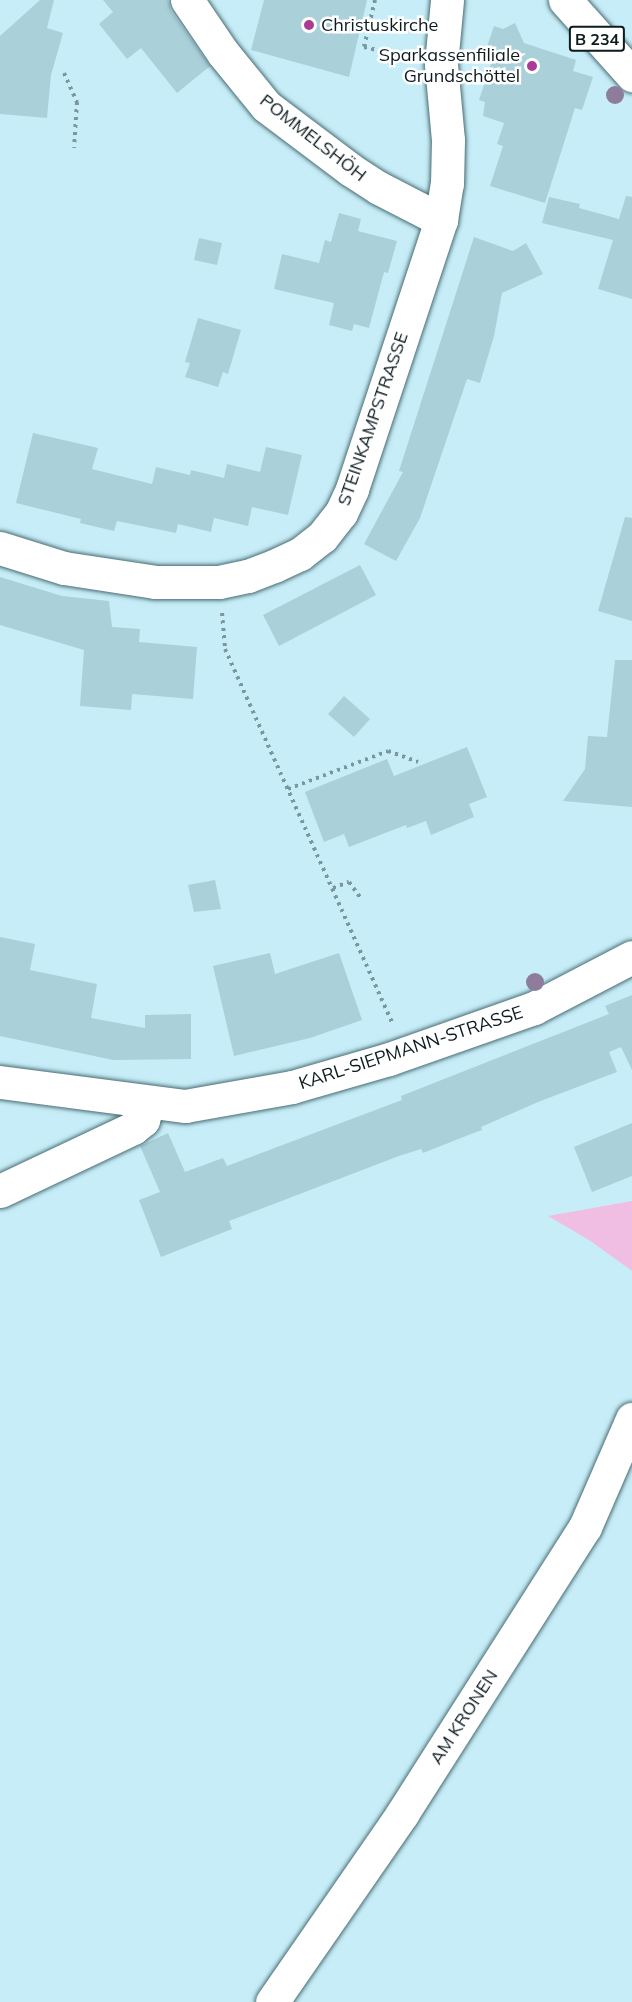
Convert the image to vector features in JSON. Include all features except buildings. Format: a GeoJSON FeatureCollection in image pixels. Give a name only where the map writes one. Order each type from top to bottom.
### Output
{"type":"FeatureCollection","features":[{"type":"Feature","properties":{"kind":"street","name":"POMMELSHÖH"},"geometry":{"type":"LineString","coordinates":[[188,0],[223,53],[266,106],[351,170],[379,188],[441,220]]}},
{"type":"Feature","properties":{"kind":"street","name":"STEINKAMPSTRASSE"},"geometry":{"type":"LineString","coordinates":[[0,548],[64,568],[87,572],[155,582],[219,582],[248,576],[300,554],[322,537],[341,513],[352,489],[441,220],[447,184],[448,140],[441,64],[447,0]]}},
{"type":"Feature","properties":{"kind":"street","name":"B 234"},"geometry":{"type":"LineString","coordinates":[[565,0],[632,75]]}},
{"type":"Feature","properties":{"kind":"street","name":"KARL-SIEPMANN-STRASSE"},"geometry":{"type":"LineString","coordinates":[[0,1082],[184,1106],[292,1087],[405,1053],[534,1008],[632,957]]}},
{"type":"Feature","properties":{"kind":"street"},"geometry":{"type":"LineString","coordinates":[[0,1191],[133,1128],[143,1120],[148,1103]]}},
{"type":"Feature","properties":{"kind":"street","name":"AM KRONEN"},"geometry":{"type":"LineString","coordinates":[[272,2002],[402,1814],[585,1527],[632,1419]]}},
{"type":"Feature","properties":{"kind":"path"},"geometry":{"type":"LineString","coordinates":[[375,0],[364,47],[400,56]]}},
{"type":"Feature","properties":{"kind":"path"},"geometry":{"type":"LineString","coordinates":[[64,73],[77,102],[74,147]]}},
{"type":"Feature","properties":{"kind":"path"},"geometry":{"type":"LineString","coordinates":[[219,582],[225,649],[405,1053]]}},
{"type":"Feature","properties":{"kind":"path"},"geometry":{"type":"LineString","coordinates":[[288,789],[388,751],[418,762]]}},
{"type":"Feature","properties":{"kind":"path"},"geometry":{"type":"LineString","coordinates":[[333,888],[350,882],[362,900]]}},
{"type":"Feature","properties":{"kind":"shaded area"},"geometry":{"type":"Polygon","coordinates":[[[632,1201],[632,1271],[589,1240],[548,1216],[632,1201]]]}},
{"type":"Feature","properties":{"kind":"place","name":"Christuskirche"},"geometry":{"type":"Point","coordinates":[309,25]}},
{"type":"Feature","properties":{"kind":"place","name":"Sparkassenfiliale Grundschöttel"},"geometry":{"type":"Point","coordinates":[532,66]}}]}
